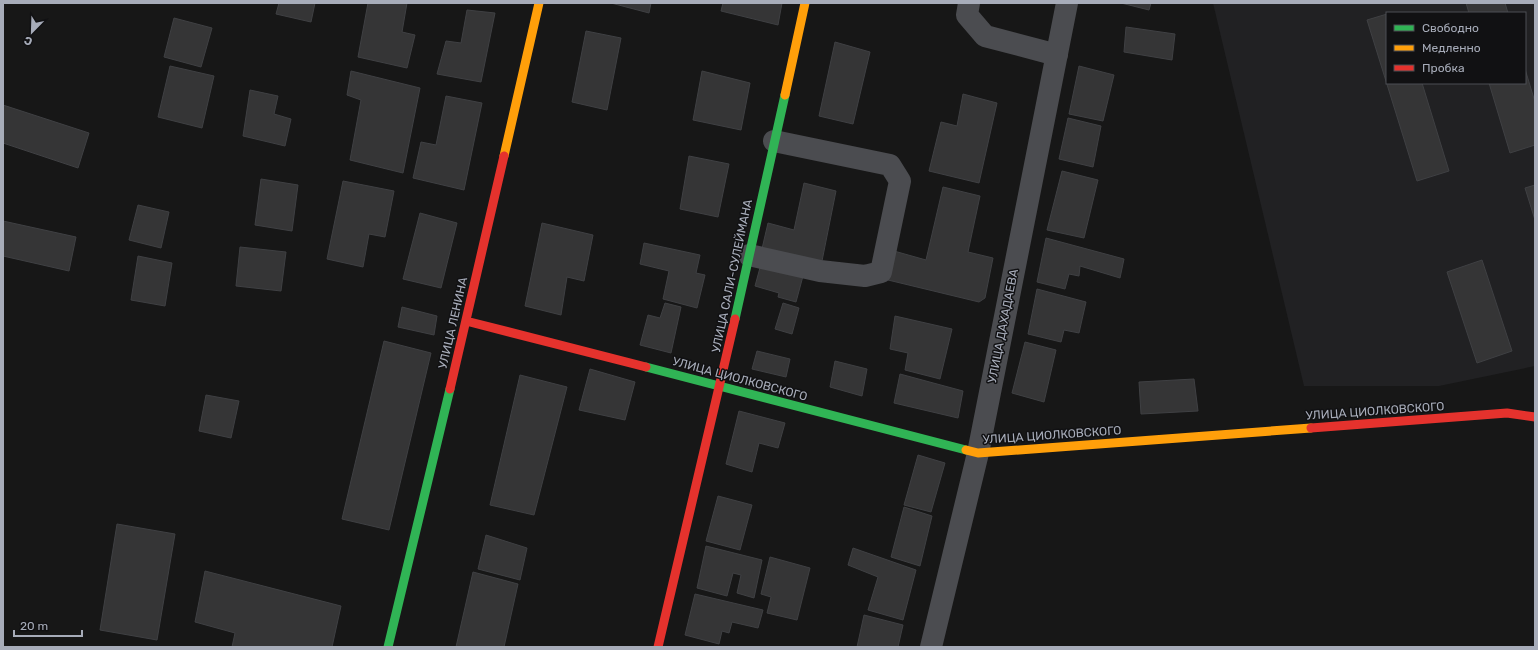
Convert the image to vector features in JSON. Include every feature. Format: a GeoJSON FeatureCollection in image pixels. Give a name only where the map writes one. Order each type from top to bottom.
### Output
{"type":"FeatureCollection","features":[{"type":"Feature","properties":{"kind":"street","name":"УЛИЦА ЛЕНИНА"},"geometry":{"type":"LineString","coordinates":[[388,647],[466,321],[539,3]]}},
{"type":"Feature","properties":{"kind":"street","name":"УЛИЦА САЛИ-СУЛЕЙМАНА"},"geometry":{"type":"LineString","coordinates":[[658,647],[720,386],[804,3]]}},
{"type":"Feature","properties":{"kind":"street"},"geometry":{"type":"LineString","coordinates":[[968,3],[967,15],[985,36],[1057,55]]}},
{"type":"Feature","properties":{"kind":"street","name":"УЛИЦА ДАХАДАЕВА"},"geometry":{"type":"LineString","coordinates":[[931,647],[978,453],[1067,3]]}},
{"type":"Feature","properties":{"kind":"street"},"geometry":{"type":"LineString","coordinates":[[749,255],[820,271],[865,276],[881,272],[900,181],[890,165],[774,141]]}},
{"type":"Feature","properties":{"kind":"street","name":"УЛИЦА ЦИОЛКОВСКОГО"},"geometry":{"type":"LineString","coordinates":[[466,321],[978,453],[1507,413],[1535,417]]}},
{"type":"Feature","properties":{"kind":"shaded area"},"geometry":{"type":"Polygon","coordinates":[[[1213,3],[1535,3],[1535,366],[1439,386],[1304,386],[1213,3]]]}},
{"type":"Feature","properties":{"kind":"building"},"geometry":{"type":"Polygon","coordinates":[[[279,3],[315,3],[311,22],[276,14],[279,3]]]}},
{"type":"Feature","properties":{"kind":"building"},"geometry":{"type":"Polygon","coordinates":[[[368,3],[407,3],[402,32],[415,35],[407,68],[358,57],[368,3]]]}},
{"type":"Feature","properties":{"kind":"building"},"geometry":{"type":"Polygon","coordinates":[[[611,3],[651,3],[649,13],[611,3]]]}},
{"type":"Feature","properties":{"kind":"building"},"geometry":{"type":"Polygon","coordinates":[[[723,3],[782,3],[778,25],[721,11],[723,3]]]}},
{"type":"Feature","properties":{"kind":"building"},"geometry":{"type":"Polygon","coordinates":[[[1121,3],[1151,3],[1149,10],[1121,3]]]}},
{"type":"Feature","properties":{"kind":"building"},"geometry":{"type":"Polygon","coordinates":[[[1466,3],[1505,3],[1508,12],[1469,12],[1466,3]]]}},
{"type":"Feature","properties":{"kind":"building"},"geometry":{"type":"Polygon","coordinates":[[[467,10],[495,13],[481,82],[437,74],[446,41],[461,43],[467,10]]]}},
{"type":"Feature","properties":{"kind":"building"},"geometry":{"type":"Polygon","coordinates":[[[1386,14],[1386,81],[1367,20],[1386,14]]]}},
{"type":"Feature","properties":{"kind":"building"},"geometry":{"type":"Polygon","coordinates":[[[174,18],[212,28],[201,67],[164,57],[174,18]]]}},
{"type":"Feature","properties":{"kind":"building"},"geometry":{"type":"Polygon","coordinates":[[[1126,27],[1175,34],[1172,60],[1124,52],[1126,27]]]}},
{"type":"Feature","properties":{"kind":"building"},"geometry":{"type":"Polygon","coordinates":[[[586,31],[621,38],[607,110],[572,102],[586,31]]]}},
{"type":"Feature","properties":{"kind":"building"},"geometry":{"type":"Polygon","coordinates":[[[835,42],[870,52],[853,124],[819,116],[835,42]]]}},
{"type":"Feature","properties":{"kind":"building"},"geometry":{"type":"Polygon","coordinates":[[[170,66],[214,76],[202,128],[158,117],[170,66]]]}},
{"type":"Feature","properties":{"kind":"building"},"geometry":{"type":"Polygon","coordinates":[[[1079,66],[1114,75],[1103,121],[1069,114],[1079,66]]]}},
{"type":"Feature","properties":{"kind":"building"},"geometry":{"type":"Polygon","coordinates":[[[351,71],[420,88],[403,173],[350,160],[361,100],[347,95],[351,71]]]}},
{"type":"Feature","properties":{"kind":"building"},"geometry":{"type":"Polygon","coordinates":[[[702,71],[750,83],[741,130],[693,120],[702,71]]]}},
{"type":"Feature","properties":{"kind":"building"},"geometry":{"type":"Polygon","coordinates":[[[1526,72],[1535,102],[1535,145],[1510,153],[1489,84],[1526,84],[1526,72]]]}},
{"type":"Feature","properties":{"kind":"building"},"geometry":{"type":"Polygon","coordinates":[[[1387,84],[1422,84],[1449,171],[1417,181],[1387,84]]]}},
{"type":"Feature","properties":{"kind":"building"},"geometry":{"type":"Polygon","coordinates":[[[250,90],[278,96],[274,114],[291,119],[285,146],[243,136],[250,90]]]}},
{"type":"Feature","properties":{"kind":"building"},"geometry":{"type":"Polygon","coordinates":[[[963,94],[997,103],[979,183],[929,171],[941,122],[957,126],[963,94]]]}},
{"type":"Feature","properties":{"kind":"building"},"geometry":{"type":"Polygon","coordinates":[[[446,96],[482,103],[464,190],[413,178],[421,142],[436,145],[446,96]]]}},
{"type":"Feature","properties":{"kind":"building"},"geometry":{"type":"Polygon","coordinates":[[[3,105],[89,133],[78,168],[3,143],[3,105]]]}},
{"type":"Feature","properties":{"kind":"building"},"geometry":{"type":"Polygon","coordinates":[[[1068,118],[1101,126],[1093,167],[1059,159],[1068,118]]]}},
{"type":"Feature","properties":{"kind":"building"},"geometry":{"type":"Polygon","coordinates":[[[689,156],[729,164],[718,217],[680,209],[689,156]]]}},
{"type":"Feature","properties":{"kind":"building"},"geometry":{"type":"Polygon","coordinates":[[[1062,171],[1098,180],[1084,238],[1047,230],[1062,171]]]}},
{"type":"Feature","properties":{"kind":"building"},"geometry":{"type":"Polygon","coordinates":[[[261,179],[298,185],[292,231],[255,225],[261,179]]]}},
{"type":"Feature","properties":{"kind":"building"},"geometry":{"type":"Polygon","coordinates":[[[343,181],[394,191],[385,237],[369,234],[363,267],[327,259],[343,181]]]}},
{"type":"Feature","properties":{"kind":"building"},"geometry":{"type":"Polygon","coordinates":[[[804,183],[836,191],[821,266],[761,253],[768,223],[794,230],[804,183]]]}},
{"type":"Feature","properties":{"kind":"building"},"geometry":{"type":"Polygon","coordinates":[[[1535,185],[1535,220],[1525,188],[1535,185]]]}},
{"type":"Feature","properties":{"kind":"building"},"geometry":{"type":"Polygon","coordinates":[[[943,187],[980,196],[968,252],[993,258],[985,298],[979,302],[888,280],[894,251],[926,260],[943,187]]]}},
{"type":"Feature","properties":{"kind":"building"},"geometry":{"type":"Polygon","coordinates":[[[138,205],[169,212],[161,248],[129,240],[138,205]]]}},
{"type":"Feature","properties":{"kind":"building"},"geometry":{"type":"Polygon","coordinates":[[[420,213],[457,223],[441,288],[403,279],[420,213]]]}},
{"type":"Feature","properties":{"kind":"building"},"geometry":{"type":"Polygon","coordinates":[[[3,221],[76,237],[69,271],[3,256],[3,221]]]}},
{"type":"Feature","properties":{"kind":"building"},"geometry":{"type":"Polygon","coordinates":[[[542,223],[593,235],[584,281],[567,277],[561,315],[525,306],[542,223]]]}},
{"type":"Feature","properties":{"kind":"building"},"geometry":{"type":"Polygon","coordinates":[[[1046,238],[1124,259],[1120,278],[1080,266],[1079,276],[1069,274],[1065,289],[1037,282],[1046,238]]]}},
{"type":"Feature","properties":{"kind":"building"},"geometry":{"type":"Polygon","coordinates":[[[644,243],[700,255],[696,273],[705,275],[697,308],[663,299],[669,271],[640,264],[644,243]]]}},
{"type":"Feature","properties":{"kind":"building"},"geometry":{"type":"Polygon","coordinates":[[[240,247],[286,252],[281,291],[236,286],[240,247]]]}},
{"type":"Feature","properties":{"kind":"building"},"geometry":{"type":"Polygon","coordinates":[[[138,256],[172,263],[165,306],[131,300],[138,256]]]}},
{"type":"Feature","properties":{"kind":"building"},"geometry":{"type":"Polygon","coordinates":[[[1482,260],[1512,351],[1477,363],[1447,272],[1482,260]]]}},
{"type":"Feature","properties":{"kind":"building"},"geometry":{"type":"Polygon","coordinates":[[[761,264],[803,276],[796,302],[778,297],[779,293],[755,286],[761,264]]]}},
{"type":"Feature","properties":{"kind":"building"},"geometry":{"type":"Polygon","coordinates":[[[1037,289],[1086,302],[1079,333],[1064,330],[1061,342],[1028,334],[1037,289]]]}},
{"type":"Feature","properties":{"kind":"building"},"geometry":{"type":"Polygon","coordinates":[[[665,303],[681,307],[671,353],[640,345],[648,315],[660,318],[665,303]]]}},
{"type":"Feature","properties":{"kind":"building"},"geometry":{"type":"Polygon","coordinates":[[[783,303],[799,308],[792,334],[775,329],[783,303]]]}},
{"type":"Feature","properties":{"kind":"building"},"geometry":{"type":"Polygon","coordinates":[[[402,307],[437,316],[434,335],[398,327],[402,307]]]}},
{"type":"Feature","properties":{"kind":"building"},"geometry":{"type":"Polygon","coordinates":[[[895,316],[952,329],[940,379],[905,370],[908,353],[890,349],[895,316]]]}},
{"type":"Feature","properties":{"kind":"building"},"geometry":{"type":"Polygon","coordinates":[[[384,341],[431,353],[389,530],[342,519],[384,341]]]}},
{"type":"Feature","properties":{"kind":"building"},"geometry":{"type":"Polygon","coordinates":[[[1025,342],[1056,350],[1044,402],[1012,393],[1025,342]]]}},
{"type":"Feature","properties":{"kind":"building"},"geometry":{"type":"Polygon","coordinates":[[[757,351],[790,359],[786,377],[752,369],[757,351]]]}},
{"type":"Feature","properties":{"kind":"building"},"geometry":{"type":"Polygon","coordinates":[[[835,361],[867,369],[862,396],[830,387],[835,361]]]}},
{"type":"Feature","properties":{"kind":"building"},"geometry":{"type":"Polygon","coordinates":[[[590,369],[635,382],[625,420],[579,410],[590,369]]]}},
{"type":"Feature","properties":{"kind":"building"},"geometry":{"type":"Polygon","coordinates":[[[900,374],[963,391],[958,418],[894,403],[900,374]]]}},
{"type":"Feature","properties":{"kind":"building"},"geometry":{"type":"Polygon","coordinates":[[[520,375],[567,387],[534,515],[490,505],[520,375]]]}},
{"type":"Feature","properties":{"kind":"building"},"geometry":{"type":"Polygon","coordinates":[[[1194,379],[1198,411],[1141,414],[1139,382],[1194,379]]]}},
{"type":"Feature","properties":{"kind":"building"},"geometry":{"type":"Polygon","coordinates":[[[206,395],[239,401],[231,438],[199,431],[206,395]]]}},
{"type":"Feature","properties":{"kind":"building"},"geometry":{"type":"Polygon","coordinates":[[[739,411],[785,423],[778,448],[759,443],[752,472],[726,464],[739,411]]]}},
{"type":"Feature","properties":{"kind":"building"},"geometry":{"type":"Polygon","coordinates":[[[918,455],[945,463],[931,512],[904,505],[918,455]]]}},
{"type":"Feature","properties":{"kind":"building"},"geometry":{"type":"Polygon","coordinates":[[[718,496],[752,505],[740,550],[706,541],[718,496]]]}},
{"type":"Feature","properties":{"kind":"building"},"geometry":{"type":"Polygon","coordinates":[[[904,507],[932,516],[920,566],[891,557],[904,507]]]}},
{"type":"Feature","properties":{"kind":"building"},"geometry":{"type":"Polygon","coordinates":[[[117,524],[175,534],[157,640],[100,630],[117,524]]]}},
{"type":"Feature","properties":{"kind":"building"},"geometry":{"type":"Polygon","coordinates":[[[486,535],[527,548],[520,580],[478,569],[486,535]]]}},
{"type":"Feature","properties":{"kind":"building"},"geometry":{"type":"Polygon","coordinates":[[[706,546],[762,560],[754,598],[737,593],[741,575],[733,573],[727,596],[697,588],[706,546]]]}},
{"type":"Feature","properties":{"kind":"building"},"geometry":{"type":"Polygon","coordinates":[[[853,548],[916,570],[903,620],[868,610],[878,577],[848,565],[853,548]]]}},
{"type":"Feature","properties":{"kind":"building"},"geometry":{"type":"Polygon","coordinates":[[[770,557],[810,568],[797,620],[767,613],[771,597],[761,594],[770,557]]]}},
{"type":"Feature","properties":{"kind":"building"},"geometry":{"type":"Polygon","coordinates":[[[205,571],[341,606],[332,647],[232,647],[235,633],[195,622],[205,571]]]}},
{"type":"Feature","properties":{"kind":"building"},"geometry":{"type":"Polygon","coordinates":[[[473,572],[518,584],[504,647],[456,647],[473,572]]]}},
{"type":"Feature","properties":{"kind":"building"},"geometry":{"type":"Polygon","coordinates":[[[695,594],[763,610],[758,628],[732,622],[729,633],[722,631],[719,644],[685,635],[695,594]]]}},
{"type":"Feature","properties":{"kind":"building"},"geometry":{"type":"Polygon","coordinates":[[[864,615],[903,625],[898,647],[857,647],[864,615]]]}},
{"type":"Feature","properties":{"kind":"traffic: fast"},"geometry":{"type":"LineString","coordinates":[[735,319],[785,95]]}},
{"type":"Feature","properties":{"kind":"traffic: fast"},"geometry":{"type":"LineString","coordinates":[[646,367],[966,450]]}},
{"type":"Feature","properties":{"kind":"traffic: fast"},"geometry":{"type":"LineString","coordinates":[[388,647],[450,389]]}},
{"type":"Feature","properties":{"kind":"traffic: slow"},"geometry":{"type":"LineString","coordinates":[[504,156],[539,3]]}},
{"type":"Feature","properties":{"kind":"traffic: slow"},"geometry":{"type":"LineString","coordinates":[[785,95],[805,3]]}},
{"type":"Feature","properties":{"kind":"traffic: slow"},"geometry":{"type":"LineString","coordinates":[[966,450],[978,453],[1311,428]]}},
{"type":"Feature","properties":{"kind":"traffic: jam"},"geometry":{"type":"LineString","coordinates":[[450,389],[504,156]]}},
{"type":"Feature","properties":{"kind":"traffic: jam"},"geometry":{"type":"LineString","coordinates":[[658,647],[735,319]]}},
{"type":"Feature","properties":{"kind":"traffic: jam"},"geometry":{"type":"LineString","coordinates":[[466,321],[646,367]]}},
{"type":"Feature","properties":{"kind":"traffic: jam"},"geometry":{"type":"LineString","coordinates":[[1311,428],[1507,413],[1535,417]]}}]}
